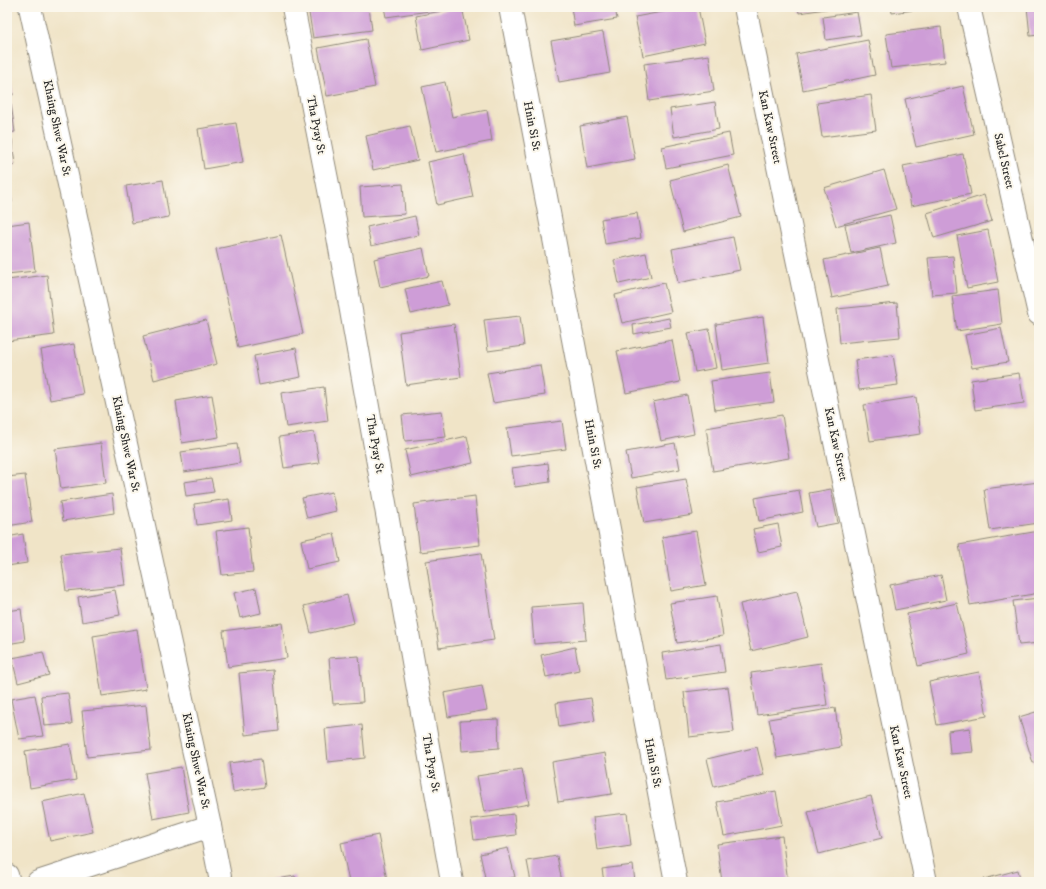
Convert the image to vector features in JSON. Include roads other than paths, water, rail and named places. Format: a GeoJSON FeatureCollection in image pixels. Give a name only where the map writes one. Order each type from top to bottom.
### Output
{"type":"FeatureCollection","features":[{"type":"Feature","properties":{"kind":"street","name":"Khaing Shwe War St"},"geometry":{"type":"LineString","coordinates":[[30,7],[221,882]]}},
{"type":"Feature","properties":{"kind":"street","name":"Tha Pyay St"},"geometry":{"type":"LineString","coordinates":[[293,7],[335,220],[452,882]]}},
{"type":"Feature","properties":{"kind":"street","name":"Hnin Si St"},"geometry":{"type":"LineString","coordinates":[[510,7],[676,882]]}},
{"type":"Feature","properties":{"kind":"street","name":"Kan Kaw Street"},"geometry":{"type":"LineString","coordinates":[[745,7],[926,882]]}},
{"type":"Feature","properties":{"kind":"street","name":"Sabel Street"},"geometry":{"type":"LineString","coordinates":[[969,7],[1039,314]]}},
{"type":"Feature","properties":{"kind":"street"},"geometry":{"type":"LineString","coordinates":[[38,882],[210,826]]}},
{"type":"Feature","properties":{"kind":"street"},"geometry":{"type":"LineString","coordinates":[[7,875],[9,882]]}}]}
